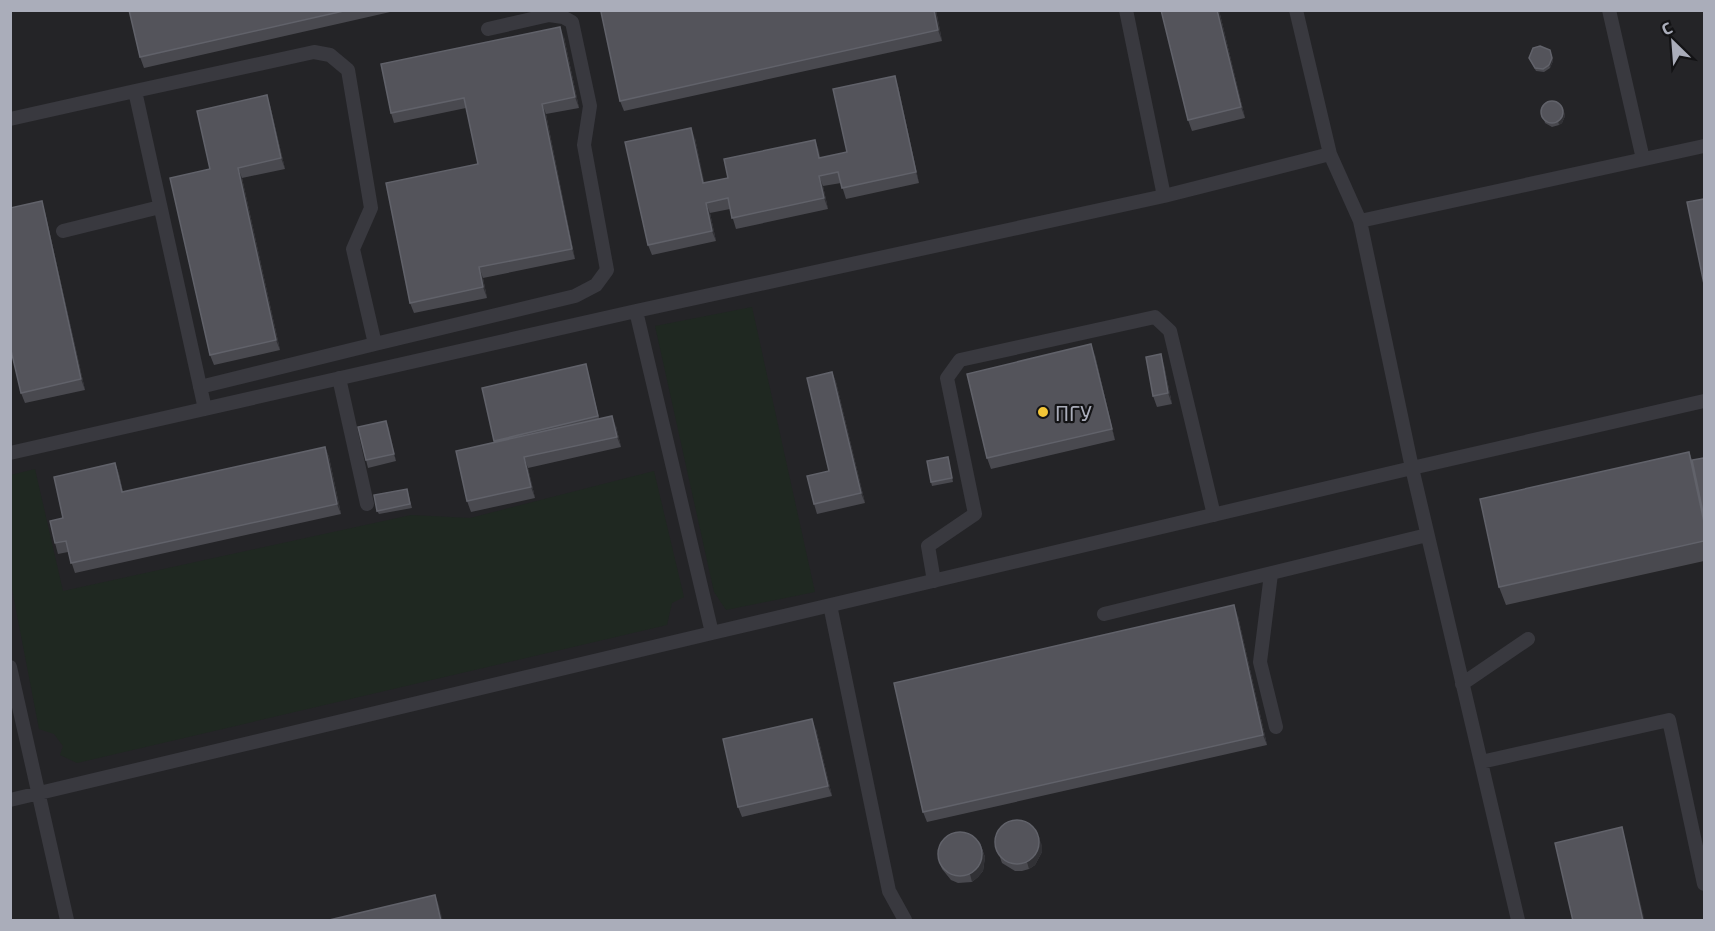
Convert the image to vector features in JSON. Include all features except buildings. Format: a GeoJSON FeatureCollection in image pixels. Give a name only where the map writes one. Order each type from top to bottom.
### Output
{"type":"FeatureCollection","features":[{"type":"Feature","properties":{"kind":"lane"},"geometry":{"type":"LineString","coordinates":[[1126,10],[1164,196]]}},
{"type":"Feature","properties":{"kind":"lane"},"geometry":{"type":"LineString","coordinates":[[1296,10],[1330,154],[1360,221],[1427,535],[1518,921]]}},
{"type":"Feature","properties":{"kind":"lane"},"geometry":{"type":"LineString","coordinates":[[1610,10],[1643,159]]}},
{"type":"Feature","properties":{"kind":"lane"},"geometry":{"type":"LineString","coordinates":[[200,387],[575,296],[596,285],[607,270],[584,145],[590,106],[572,22],[563,17],[549,15],[488,29]]}},
{"type":"Feature","properties":{"kind":"lane"},"geometry":{"type":"LineString","coordinates":[[10,119],[314,52],[330,55],[348,70],[371,208],[353,249],[375,344]]}},
{"type":"Feature","properties":{"kind":"lane"},"geometry":{"type":"LineString","coordinates":[[135,91],[205,409]]}},
{"type":"Feature","properties":{"kind":"lane"},"geometry":{"type":"LineString","coordinates":[[1360,221],[1704,146]]}},
{"type":"Feature","properties":{"kind":"lane"},"geometry":{"type":"LineString","coordinates":[[10,453],[636,311],[1164,196],[1330,154]]}},
{"type":"Feature","properties":{"kind":"lane"},"geometry":{"type":"LineString","coordinates":[[63,231],[160,207]]}},
{"type":"Feature","properties":{"kind":"lane"},"geometry":{"type":"LineString","coordinates":[[636,311],[712,633]]}},
{"type":"Feature","properties":{"kind":"lane"},"geometry":{"type":"LineString","coordinates":[[934,581],[927,546],[975,514],[947,378],[960,360],[1155,317],[1170,331],[1214,515]]}},
{"type":"Feature","properties":{"kind":"lane"},"geometry":{"type":"LineString","coordinates":[[339,378],[367,504]]}},
{"type":"Feature","properties":{"kind":"lane"},"geometry":{"type":"LineString","coordinates":[[10,800],[830,605],[1704,401]]}},
{"type":"Feature","properties":{"kind":"lane"},"geometry":{"type":"LineString","coordinates":[[1104,614],[1427,535]]}},
{"type":"Feature","properties":{"kind":"lane"},"geometry":{"type":"LineString","coordinates":[[1271,574],[1260,662],[1276,727]]}},
{"type":"Feature","properties":{"kind":"lane"},"geometry":{"type":"LineString","coordinates":[[830,605],[889,891],[905,921]]}},
{"type":"Feature","properties":{"kind":"lane"},"geometry":{"type":"LineString","coordinates":[[1462,684],[1528,639]]}},
{"type":"Feature","properties":{"kind":"lane"},"geometry":{"type":"LineString","coordinates":[[10,667],[67,921]]}},
{"type":"Feature","properties":{"kind":"lane"},"geometry":{"type":"LineString","coordinates":[[1481,762],[1670,720],[1704,884]]}},
{"type":"Feature","properties":{"kind":"shaded area"},"geometry":{"type":"Polygon","coordinates":[[[11,11],[1704,11],[1704,920],[11,920],[11,11]]]}},
{"type":"Feature","properties":{"kind":"shaded area"},"geometry":{"type":"Polygon","coordinates":[[[752,307],[815,592],[726,610],[714,592],[655,326],[752,307]]]}},
{"type":"Feature","properties":{"kind":"shaded area"},"geometry":{"type":"Polygon","coordinates":[[[35,469],[63,591],[411,515],[470,518],[654,471],[684,597],[672,603],[667,625],[77,763],[60,755],[63,746],[54,734],[39,729],[11,584],[11,475],[35,469]]]}},
{"type":"Feature","properties":{"kind":"place","name":"ПГУ"},"geometry":{"type":"Point","coordinates":[1043,412]}}]}
